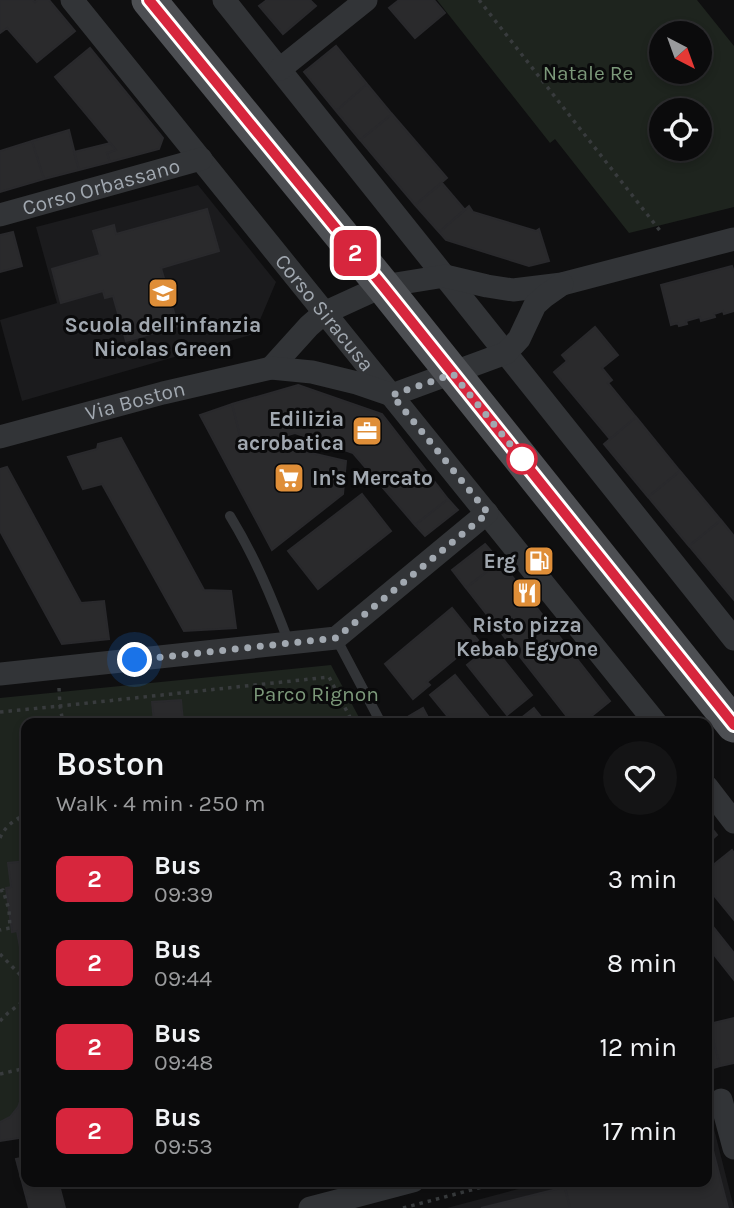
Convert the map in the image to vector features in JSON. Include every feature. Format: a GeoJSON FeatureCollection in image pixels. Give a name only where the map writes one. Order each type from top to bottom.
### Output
{"type":"FeatureCollection","features":[{"type":"Feature","properties":{"kind":"main road"},"geometry":{"type":"LineString","coordinates":[[149,0],[383,286],[734,725]]}},
{"type":"Feature","properties":{"kind":"street","name":"Corso Siracusa"},"geometry":{"type":"LineString","coordinates":[[72,0],[652,718]]}},
{"type":"Feature","properties":{"kind":"street"},"geometry":{"type":"LineString","coordinates":[[224,0],[734,639]]}},
{"type":"Feature","properties":{"kind":"street"},"geometry":{"type":"LineString","coordinates":[[280,69],[366,0]]}},
{"type":"Feature","properties":{"kind":"street","name":"Corso Orbassano"},"geometry":{"type":"LineString","coordinates":[[0,215],[201,159]]}},
{"type":"Feature","properties":{"kind":"street"},"geometry":{"type":"LineString","coordinates":[[271,368],[324,313],[383,286],[445,276],[513,290],[562,284],[733,240]]}},
{"type":"Feature","properties":{"kind":"street"},"geometry":{"type":"LineString","coordinates":[[392,395],[506,353],[519,339],[535,305],[562,284]]}},
{"type":"Feature","properties":{"kind":"street","name":"Via Boston"},"geometry":{"type":"LineString","coordinates":[[0,437],[163,393],[271,368],[312,372],[392,395]]}},
{"type":"Feature","properties":{"kind":"street"},"geometry":{"type":"LineString","coordinates":[[0,674],[336,638],[488,513]]}},
{"type":"Feature","properties":{"kind":"street"},"geometry":{"type":"LineString","coordinates":[[712,793],[734,822]]}},
{"type":"Feature","properties":{"kind":"street"},"geometry":{"type":"LineString","coordinates":[[721,1100],[734,1148]]}},
{"type":"Feature","properties":{"kind":"street"},"geometry":{"type":"LineString","coordinates":[[310,1208],[390,1187]]}},
{"type":"Feature","properties":{"kind":"lane"},"geometry":{"type":"LineString","coordinates":[[230,516],[269,589],[289,643]]}},
{"type":"Feature","properties":{"kind":"lane"},"geometry":{"type":"LineString","coordinates":[[336,638],[378,718]]}},
{"type":"Feature","properties":{"kind":"path"},"geometry":{"type":"LineString","coordinates":[[479,0],[661,232]]}},
{"type":"Feature","properties":{"kind":"path"},"geometry":{"type":"LineString","coordinates":[[58,668],[62,718]]}},
{"type":"Feature","properties":{"kind":"path"},"geometry":{"type":"LineString","coordinates":[[0,712],[329,677],[350,718]]}},
{"type":"Feature","properties":{"kind":"path"},"geometry":{"type":"LineString","coordinates":[[0,838],[10,823],[20,818],[21,825]]}},
{"type":"Feature","properties":{"kind":"path"},"geometry":{"type":"LineString","coordinates":[[0,891],[3,890],[9,910],[10,928],[0,930]]}},
{"type":"Feature","properties":{"kind":"path"},"geometry":{"type":"LineString","coordinates":[[0,954],[21,976]]}},
{"type":"Feature","properties":{"kind":"path"},"geometry":{"type":"LineString","coordinates":[[0,1021],[21,1003]]}},
{"type":"Feature","properties":{"kind":"path"},"geometry":{"type":"LineString","coordinates":[[0,1074],[21,1069]]}},
{"type":"Feature","properties":{"kind":"path"},"geometry":{"type":"LineString","coordinates":[[403,1208],[482,1187]]}},
{"type":"Feature","properties":{"kind":"shaded area","name":"Scuola dell'infanzia Nicolas Green"},"geometry":{"type":"Polygon","coordinates":[[[198,185],[276,282],[254,334],[22,401],[0,320],[57,303],[36,227],[198,185]]]}},
{"type":"Feature","properties":{"kind":"shaded area"},"geometry":{"type":"Polygon","coordinates":[[[712,1130],[734,1208],[447,1208],[526,1187],[712,1187],[712,1130]]]}},
{"type":"Feature","properties":{"kind":"green space","name":"Natale Re"},"geometry":{"type":"Polygon","coordinates":[[[437,0],[697,0],[734,46],[734,207],[629,233],[555,139],[550,143],[437,0]]]}},
{"type":"Feature","properties":{"kind":"green space","name":"Parco Rignon"},"geometry":{"type":"Polygon","coordinates":[[[331,665],[359,718],[21,718],[21,1138],[0,1141],[0,698],[331,665]]]}},
{"type":"Feature","properties":{"kind":"building"},"geometry":{"type":"Polygon","coordinates":[[[0,0],[49,0],[75,31],[37,62],[7,28],[0,33],[0,0]]]}},
{"type":"Feature","properties":{"kind":"building"},"geometry":{"type":"Polygon","coordinates":[[[267,0],[310,0],[316,6],[283,34],[259,6],[267,0]]]}},
{"type":"Feature","properties":{"kind":"building"},"geometry":{"type":"Polygon","coordinates":[[[399,0],[434,0],[445,13],[415,38],[389,8],[399,0]]]}},
{"type":"Feature","properties":{"kind":"building"},"geometry":{"type":"Polygon","coordinates":[[[336,46],[367,84],[336,111],[304,72],[336,46]]]}},
{"type":"Feature","properties":{"kind":"building"},"geometry":{"type":"Polygon","coordinates":[[[90,48],[163,138],[159,149],[110,162],[107,153],[116,150],[55,77],[90,48]]]}},
{"type":"Feature","properties":{"kind":"building"},"geometry":{"type":"Polygon","coordinates":[[[367,84],[392,114],[360,140],[336,111],[367,84]]]}},
{"type":"Feature","properties":{"kind":"building"},"geometry":{"type":"Polygon","coordinates":[[[392,114],[447,178],[415,205],[360,140],[392,114]]]}},
{"type":"Feature","properties":{"kind":"building"},"geometry":{"type":"Polygon","coordinates":[[[69,130],[79,170],[44,179],[32,141],[69,130]]]}},
{"type":"Feature","properties":{"kind":"building"},"geometry":{"type":"Polygon","coordinates":[[[32,141],[44,179],[0,192],[0,151],[32,141]]]}},
{"type":"Feature","properties":{"kind":"building"},"geometry":{"type":"Polygon","coordinates":[[[110,143],[116,150],[107,153],[110,162],[79,170],[74,152],[110,143]]]}},
{"type":"Feature","properties":{"kind":"building"},"geometry":{"type":"Polygon","coordinates":[[[442,183],[465,210],[439,232],[415,205],[442,183]]]}},
{"type":"Feature","properties":{"kind":"building"},"geometry":{"type":"Polygon","coordinates":[[[469,206],[473,212],[536,231],[539,229],[549,261],[529,266],[446,240],[439,232],[469,206]]]}},
{"type":"Feature","properties":{"kind":"building"},"geometry":{"type":"Polygon","coordinates":[[[207,209],[219,251],[161,268],[178,326],[126,341],[113,296],[105,298],[103,291],[61,303],[52,269],[100,255],[93,231],[114,225],[116,234],[207,209]]]}},
{"type":"Feature","properties":{"kind":"building"},"geometry":{"type":"Polygon","coordinates":[[[13,232],[22,266],[0,272],[0,235],[13,232]]]}},
{"type":"Feature","properties":{"kind":"building"},"geometry":{"type":"Polygon","coordinates":[[[732,266],[734,311],[724,314],[723,311],[714,314],[715,317],[701,321],[700,317],[679,326],[678,323],[671,325],[661,285],[732,266]]]}},
{"type":"Feature","properties":{"kind":"building"},"geometry":{"type":"Polygon","coordinates":[[[595,327],[618,355],[602,368],[612,380],[608,383],[636,417],[610,439],[554,372],[567,361],[562,355],[595,327]]]}},
{"type":"Feature","properties":{"kind":"building"},"geometry":{"type":"Polygon","coordinates":[[[298,385],[382,414],[448,499],[415,525],[353,453],[295,433],[243,448],[232,404],[298,385]]]}},
{"type":"Feature","properties":{"kind":"building","name":"In's Mercato"},"geometry":{"type":"Polygon","coordinates":[[[232,404],[243,448],[264,442],[346,461],[343,494],[272,550],[200,415],[232,404]]]}},
{"type":"Feature","properties":{"kind":"building"},"geometry":{"type":"Polygon","coordinates":[[[636,417],[680,471],[648,497],[604,444],[636,417]]]}},
{"type":"Feature","properties":{"kind":"building"},"geometry":{"type":"Polygon","coordinates":[[[121,438],[204,590],[231,591],[236,628],[184,631],[102,484],[83,489],[68,457],[97,449],[98,444],[121,438]]]}},
{"type":"Feature","properties":{"kind":"building"},"geometry":{"type":"Polygon","coordinates":[[[7,467],[81,603],[104,601],[109,639],[62,644],[0,531],[0,469],[7,467]]]}},
{"type":"Feature","properties":{"kind":"building"},"geometry":{"type":"Polygon","coordinates":[[[680,471],[721,520],[689,546],[648,497],[680,471]]]}},
{"type":"Feature","properties":{"kind":"building"},"geometry":{"type":"Polygon","coordinates":[[[362,494],[391,531],[318,589],[288,551],[362,494]]]}},
{"type":"Feature","properties":{"kind":"building"},"geometry":{"type":"Polygon","coordinates":[[[448,499],[458,510],[425,536],[415,525],[448,499]]]}},
{"type":"Feature","properties":{"kind":"building"},"geometry":{"type":"Polygon","coordinates":[[[721,520],[734,536],[734,600],[689,546],[721,520]]]}},
{"type":"Feature","properties":{"kind":"building"},"geometry":{"type":"Polygon","coordinates":[[[485,544],[500,561],[466,588],[452,570],[485,544]]]}},
{"type":"Feature","properties":{"kind":"building"},"geometry":{"type":"Polygon","coordinates":[[[500,561],[610,701],[589,718],[568,718],[466,588],[500,561]]]}},
{"type":"Feature","properties":{"kind":"building"},"geometry":{"type":"Polygon","coordinates":[[[452,608],[478,640],[427,682],[430,685],[413,699],[385,664],[452,608]]]}},
{"type":"Feature","properties":{"kind":"building"},"geometry":{"type":"Polygon","coordinates":[[[492,645],[532,695],[507,715],[467,665],[492,645]]]}},
{"type":"Feature","properties":{"kind":"building"},"geometry":{"type":"Polygon","coordinates":[[[455,675],[490,718],[449,718],[430,695],[455,675]]]}},
{"type":"Feature","properties":{"kind":"building"},"geometry":{"type":"Polygon","coordinates":[[[181,700],[183,718],[154,718],[152,702],[181,700]]]}},
{"type":"Feature","properties":{"kind":"building"},"geometry":{"type":"Polygon","coordinates":[[[423,708],[428,718],[410,718],[409,716],[423,708]]]}},
{"type":"Feature","properties":{"kind":"building"},"geometry":{"type":"Polygon","coordinates":[[[534,708],[542,718],[521,718],[534,708]]]}},
{"type":"Feature","properties":{"kind":"building"},"geometry":{"type":"Polygon","coordinates":[[[732,850],[734,920],[712,893],[712,866],[732,850]]]}},
{"type":"Feature","properties":{"kind":"building"},"geometry":{"type":"Polygon","coordinates":[[[21,862],[21,953],[17,931],[12,932],[6,888],[11,887],[8,863],[21,862]]]}},
{"type":"Feature","properties":{"kind":"building"},"geometry":{"type":"Polygon","coordinates":[[[21,862],[21,953],[17,931],[12,932],[6,888],[11,887],[8,863],[21,862]]]}},
{"type":"Feature","properties":{"kind":"building"},"geometry":{"type":"Polygon","coordinates":[[[712,925],[734,953],[734,980],[712,952],[712,925]]]}},
{"type":"Feature","properties":{"kind":"building"},"geometry":{"type":"Polygon","coordinates":[[[734,1018],[734,1063],[720,1066],[712,1035],[712,1023],[734,1018]]]}},
{"type":"Feature","properties":{"kind":"building"},"geometry":{"type":"Polygon","coordinates":[[[712,1035],[720,1066],[712,1068],[712,1035]]]}},
{"type":"Feature","properties":{"kind":"building"},"geometry":{"type":"Polygon","coordinates":[[[21,1099],[21,1138],[0,1141],[0,1122],[10,1117],[21,1099]]]}},
{"type":"Feature","properties":{"kind":"building"},"geometry":{"type":"Polygon","coordinates":[[[712,1147],[728,1208],[570,1208],[565,1187],[712,1187],[712,1147]]]}},
{"type":"Feature","properties":{"kind":"building"},"geometry":{"type":"Polygon","coordinates":[[[21,1158],[21,1178],[16,1159],[21,1158]]]}},
{"type":"Feature","properties":{"kind":"building"},"geometry":{"type":"Polygon","coordinates":[[[23,1187],[60,1187],[65,1208],[29,1208],[23,1187]]]}},
{"type":"Feature","properties":{"kind":"building"},"geometry":{"type":"Polygon","coordinates":[[[565,1187],[570,1208],[481,1208],[565,1187]]]}},
{"type":"Feature","properties":{"kind":"bus line","name":"2"},"geometry":{"type":"LineString","coordinates":[[149,0],[383,286],[734,725]]}},
{"type":"Feature","properties":{"kind":"place","name":"Scuola dell'infanzia Nicolas Green"},"geometry":{"type":"Point","coordinates":[163,293]}},
{"type":"Feature","properties":{"kind":"place","name":"Edilizia acrobatica"},"geometry":{"type":"Point","coordinates":[367,431]}},
{"type":"Feature","properties":{"kind":"place","name":"In's Mercato"},"geometry":{"type":"Point","coordinates":[289,478]}},
{"type":"Feature","properties":{"kind":"place","name":"Erg"},"geometry":{"type":"Point","coordinates":[539,561]}},
{"type":"Feature","properties":{"kind":"place","name":"Risto pizza Kebab EgyOne"},"geometry":{"type":"Point","coordinates":[527,593]}},
{"type":"Feature","properties":{"kind":"route"},"geometry":{"type":"LineString","coordinates":[[135,660],[336,638],[488,513],[392,395],[453,374],[522,459]]}}]}
